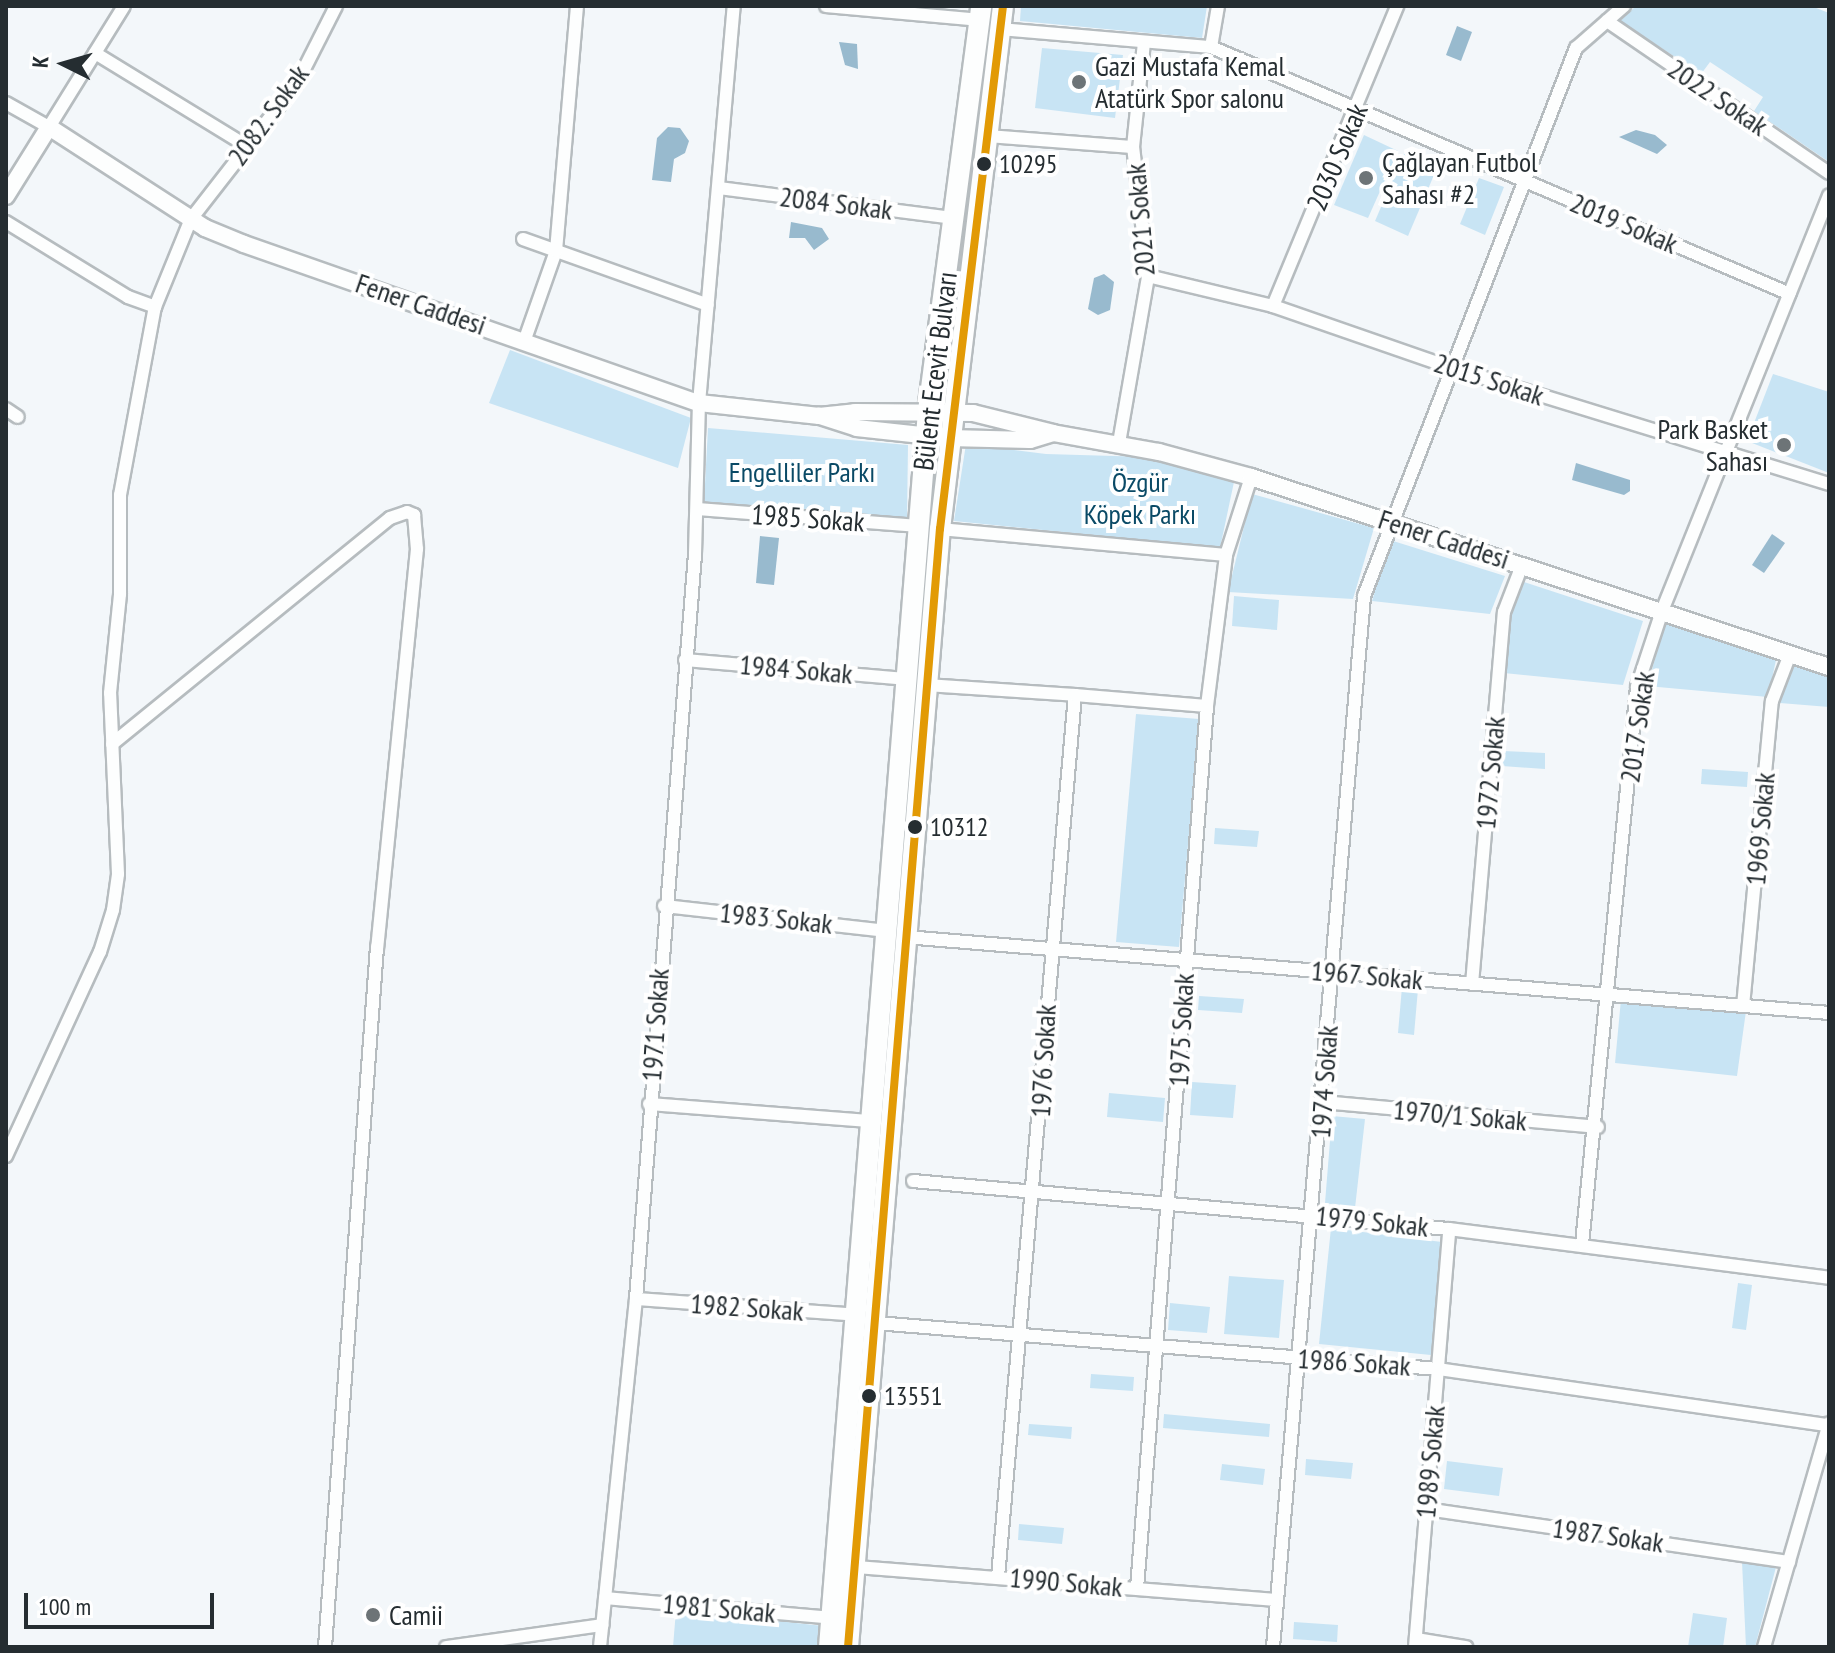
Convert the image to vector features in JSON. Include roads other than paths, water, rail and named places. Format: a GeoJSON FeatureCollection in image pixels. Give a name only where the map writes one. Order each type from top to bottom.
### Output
{"type":"FeatureCollection","features":[{"type":"Feature","properties":{"kind":"main road","name":"Bülent Ecevit Bulvarı"},"geometry":{"type":"LineString","coordinates":[[917,682],[940,529],[951,413],[1003,6]]}},
{"type":"Feature","properties":{"kind":"main road","name":"Bülent Ecevit Bulvarı"},"geometry":{"type":"LineString","coordinates":[[829,1647],[867,1319],[917,682],[919,526],[928,411],[980,13]]}},
{"type":"Feature","properties":{"kind":"main road","name":"Bülent Ecevit Bulvarı"},"geometry":{"type":"LineString","coordinates":[[848,1647],[856,1567],[872,1121],[897,934]]}},
{"type":"Feature","properties":{"kind":"street"},"geometry":{"type":"LineString","coordinates":[[6,196],[124,6]]}},
{"type":"Feature","properties":{"kind":"street","name":"2082. Sokak"},"geometry":{"type":"LineString","coordinates":[[6,1156],[100,952],[113,910],[118,874],[110,693],[120,594],[120,495],[155,307],[191,219],[297,83],[336,6]]}},
{"type":"Feature","properties":{"kind":"street"},"geometry":{"type":"LineString","coordinates":[[525,339],[556,251],[577,6]]}},
{"type":"Feature","properties":{"kind":"street","name":"1971 Sokak"},"geometry":{"type":"LineString","coordinates":[[600,1647],[636,1299],[697,509],[699,403],[734,6]]}},
{"type":"Feature","properties":{"kind":"street"},"geometry":{"type":"LineString","coordinates":[[826,6],[980,13]]}},
{"type":"Feature","properties":{"kind":"street"},"geometry":{"type":"LineString","coordinates":[[1211,47],[1218,6]]}},
{"type":"Feature","properties":{"kind":"street","name":"2030 Sokak"},"geometry":{"type":"LineString","coordinates":[[1273,306],[1360,106],[1397,6]]}},
{"type":"Feature","properties":{"kind":"street","name":"1974 Sokak"},"geometry":{"type":"LineString","coordinates":[[1273,1647],[1314,1215],[1364,596],[1576,48],[1624,6]]}},
{"type":"Feature","properties":{"kind":"street","name":"2022 Sokak"},"geometry":{"type":"LineString","coordinates":[[1607,21],[1829,173]]}},
{"type":"Feature","properties":{"kind":"street","name":"2019 Sokak"},"geometry":{"type":"LineString","coordinates":[[1000,29],[1211,47],[1360,106],[1790,294]]}},
{"type":"Feature","properties":{"kind":"street","name":"2021 Sokak"},"geometry":{"type":"LineString","coordinates":[[1119,443],[1148,276],[1133,147],[1144,43]]}},
{"type":"Feature","properties":{"kind":"street"},"geometry":{"type":"LineString","coordinates":[[95,53],[247,146]]}},
{"type":"Feature","properties":{"kind":"street"},"geometry":{"type":"LineString","coordinates":[[6,103],[49,127]]}},
{"type":"Feature","properties":{"kind":"street","name":"Fener Caddesi"},"geometry":{"type":"LineString","coordinates":[[49,127],[191,219],[244,244],[525,339],[699,403],[819,416],[928,411],[973,413],[1053,433],[1119,443],[1251,477],[1829,667]]}},
{"type":"Feature","properties":{"kind":"street"},"geometry":{"type":"LineString","coordinates":[[987,136],[1133,147]]}},
{"type":"Feature","properties":{"kind":"street","name":"2084 Sokak"},"geometry":{"type":"LineString","coordinates":[[719,188],[954,218]]}},
{"type":"Feature","properties":{"kind":"street","name":"2017 Sokak"},"geometry":{"type":"LineString","coordinates":[[1582,1244],[1598,1127],[1637,687],[1662,611],[1829,195]]}},
{"type":"Feature","properties":{"kind":"street"},"geometry":{"type":"LineString","coordinates":[[6,222],[128,297],[155,307]]}},
{"type":"Feature","properties":{"kind":"street"},"geometry":{"type":"LineString","coordinates":[[523,239],[708,305]]}},
{"type":"Feature","properties":{"kind":"street","name":"2015 Sokak"},"geometry":{"type":"LineString","coordinates":[[1148,276],[1273,306],[1452,368],[1829,484]]}},
{"type":"Feature","properties":{"kind":"street"},"geometry":{"type":"LineString","coordinates":[[6,409],[18,417]]}},
{"type":"Feature","properties":{"kind":"street","name":"Fener Caddesi"},"geometry":{"type":"LineString","coordinates":[[819,416],[857,428],[949,438],[1030,440],[1053,433]]}},
{"type":"Feature","properties":{"kind":"street","name":"1975 Sokak"},"geometry":{"type":"LineString","coordinates":[[1137,1588],[1207,706],[1226,555],[1251,477]]}},
{"type":"Feature","properties":{"kind":"street","name":"1985 Sokak"},"geometry":{"type":"LineString","coordinates":[[697,509],[919,526]]}},
{"type":"Feature","properties":{"kind":"street"},"geometry":{"type":"LineString","coordinates":[[112,744],[390,518],[414,515],[417,549],[377,947],[325,1647]]}},
{"type":"Feature","properties":{"kind":"street"},"geometry":{"type":"LineString","coordinates":[[940,529],[1226,555]]}},
{"type":"Feature","properties":{"kind":"street","name":"1972 Sokak"},"geometry":{"type":"LineString","coordinates":[[1472,984],[1504,612],[1522,565]]}},
{"type":"Feature","properties":{"kind":"street","name":"1969 Sokak"},"geometry":{"type":"LineString","coordinates":[[1743,1006],[1772,701],[1790,654]]}},
{"type":"Feature","properties":{"kind":"street","name":"1984 Sokak"},"geometry":{"type":"LineString","coordinates":[[685,660],[917,682]]}},
{"type":"Feature","properties":{"kind":"street"},"geometry":{"type":"LineString","coordinates":[[917,682],[1207,706]]}},
{"type":"Feature","properties":{"kind":"street","name":"1976 Sokak"},"geometry":{"type":"LineString","coordinates":[[998,1576],[1034,1190],[1049,949],[1075,695]]}},
{"type":"Feature","properties":{"kind":"street","name":"1983 Sokak"},"geometry":{"type":"LineString","coordinates":[[664,906],[897,934]]}},
{"type":"Feature","properties":{"kind":"street","name":"1967 Sokak"},"geometry":{"type":"LineString","coordinates":[[897,934],[1829,1013]]}},
{"type":"Feature","properties":{"kind":"street","name":"1970/1 Sokak"},"geometry":{"type":"LineString","coordinates":[[1323,1102],[1598,1127]]}},
{"type":"Feature","properties":{"kind":"street"},"geometry":{"type":"LineString","coordinates":[[649,1104],[872,1121]]}},
{"type":"Feature","properties":{"kind":"street","name":"1979 Sokak"},"geometry":{"type":"LineString","coordinates":[[913,1181],[1449,1229],[1829,1278]]}},
{"type":"Feature","properties":{"kind":"street","name":"1989 Sokak"},"geometry":{"type":"LineString","coordinates":[[1415,1643],[1449,1229]]}},
{"type":"Feature","properties":{"kind":"street","name":"1982 Sokak"},"geometry":{"type":"LineString","coordinates":[[636,1299],[867,1319]]}},
{"type":"Feature","properties":{"kind":"street","name":"1986 Sokak"},"geometry":{"type":"LineString","coordinates":[[867,1319],[1021,1337],[1438,1369],[1829,1424]]}},
{"type":"Feature","properties":{"kind":"street"},"geometry":{"type":"LineString","coordinates":[[1764,1647],[1829,1424]]}},
{"type":"Feature","properties":{"kind":"street","name":"1987 Sokak"},"geometry":{"type":"LineString","coordinates":[[1426,1509],[1789,1562]]}},
{"type":"Feature","properties":{"kind":"street","name":"1990 Sokak"},"geometry":{"type":"LineString","coordinates":[[856,1567],[1277,1600]]}},
{"type":"Feature","properties":{"kind":"street","name":"1981 Sokak"},"geometry":{"type":"LineString","coordinates":[[605,1598],[832,1618]]}},
{"type":"Feature","properties":{"kind":"street"},"geometry":{"type":"LineString","coordinates":[[446,1647],[602,1625]]}},
{"type":"Feature","properties":{"kind":"street"},"geometry":{"type":"LineString","coordinates":[[1415,1643],[1466,1647]]}},
{"type":"Feature","properties":{"kind":"place","name":"Gazi Mustafa Kemal Atatürk Spor salonu"},"geometry":{"type":"Point","coordinates":[1079,82]}},
{"type":"Feature","properties":{"kind":"place","name":"10295"},"geometry":{"type":"Point","coordinates":[984,164]}},
{"type":"Feature","properties":{"kind":"place","name":"Çağlayan Futbol Sahası #2"},"geometry":{"type":"Point","coordinates":[1366,178]}},
{"type":"Feature","properties":{"kind":"place","name":"Park Basket Sahası"},"geometry":{"type":"Point","coordinates":[1784,445]}},
{"type":"Feature","properties":{"kind":"place","name":"10312"},"geometry":{"type":"Point","coordinates":[915,827]}},
{"type":"Feature","properties":{"kind":"place","name":"13551"},"geometry":{"type":"Point","coordinates":[869,1396]}},
{"type":"Feature","properties":{"kind":"place","name":"Camii"},"geometry":{"type":"Point","coordinates":[373,1615]}},
{"type":"Feature","properties":{"kind":"park label","name":"Engelliler Parkı"},"geometry":{"type":"Point","coordinates":[802,472]}},
{"type":"Feature","properties":{"kind":"park label","name":"Özgür Köpek Parkı"},"geometry":{"type":"Point","coordinates":[1140,498]}}]}
